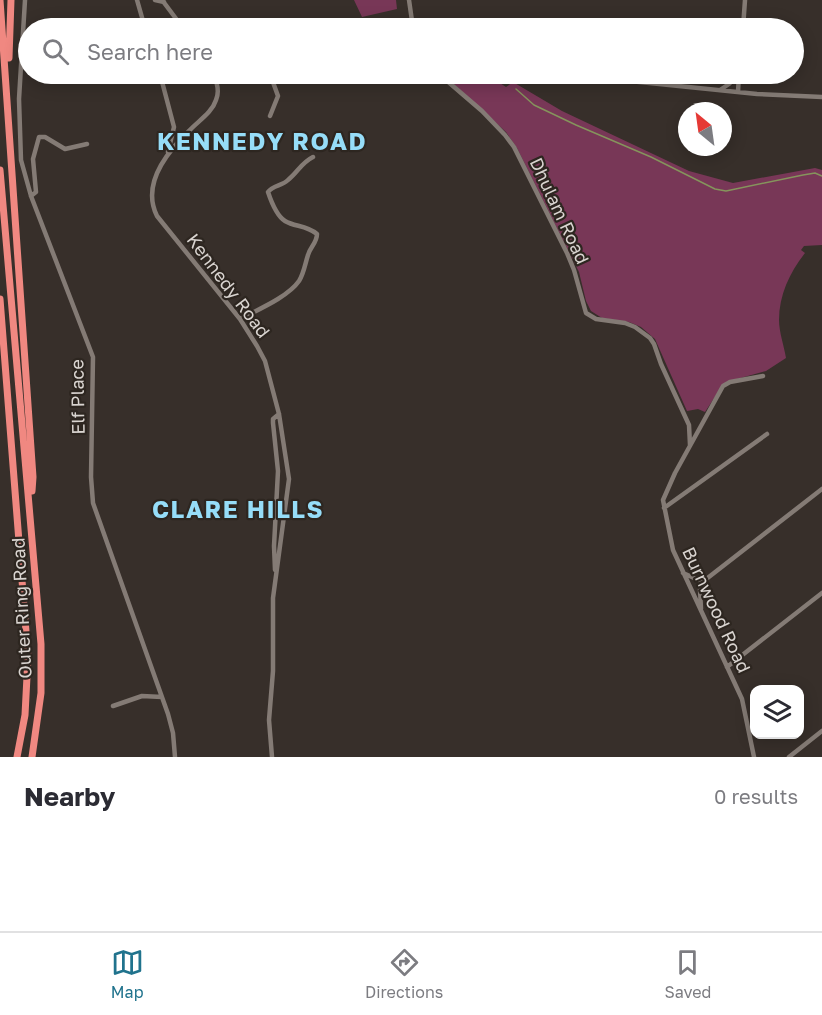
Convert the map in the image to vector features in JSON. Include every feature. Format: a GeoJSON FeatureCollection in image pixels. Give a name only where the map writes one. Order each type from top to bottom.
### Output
{"type":"FeatureCollection","features":[{"type":"Feature","properties":{"kind":"highway"},"geometry":{"type":"LineString","coordinates":[[0,0],[33,477],[30,500]]}},
{"type":"Feature","properties":{"kind":"highway"},"geometry":{"type":"LineString","coordinates":[[7,84],[13,0]]}},
{"type":"Feature","properties":{"kind":"highway","name":"Outer Ring Road"},"geometry":{"type":"LineString","coordinates":[[0,170],[30,500],[42,670],[39,715],[32,757]]}},
{"type":"Feature","properties":{"kind":"highway","name":"Outer Ring Road"},"geometry":{"type":"LineString","coordinates":[[0,299],[28,657],[26,715],[17,757]]}},
{"type":"Feature","properties":{"kind":"highway"},"geometry":{"type":"LineString","coordinates":[[0,345],[4,358]]}},
{"type":"Feature","properties":{"kind":"street","name":"Elf Place"},"geometry":{"type":"LineString","coordinates":[[24,18],[25,0]]}},
{"type":"Feature","properties":{"kind":"street"},"geometry":{"type":"LineString","coordinates":[[136,0],[142,18]]}},
{"type":"Feature","properties":{"kind":"street"},"geometry":{"type":"LineString","coordinates":[[155,0],[163,1],[176,18]]}},
{"type":"Feature","properties":{"kind":"street"},"geometry":{"type":"LineString","coordinates":[[409,0],[412,18]]}},
{"type":"Feature","properties":{"kind":"street"},"geometry":{"type":"LineString","coordinates":[[744,18],[745,0]]}},
{"type":"Feature","properties":{"kind":"street","name":"Elf Place"},"geometry":{"type":"LineString","coordinates":[[20,84],[20,151],[32,196],[91,351],[94,378],[91,477],[93,503],[171,724],[175,757]]}},
{"type":"Feature","properties":{"kind":"street"},"geometry":{"type":"LineString","coordinates":[[163,84],[174,127],[168,154]]}},
{"type":"Feature","properties":{"kind":"street","name":"Kennedy Road"},"geometry":{"type":"LineString","coordinates":[[217,84],[214,105],[168,154],[152,188],[152,198],[154,210],[240,319],[265,361],[279,414],[289,479],[273,598],[273,671],[269,720],[272,757]]}},
{"type":"Feature","properties":{"kind":"street"},"geometry":{"type":"LineString","coordinates":[[270,116],[278,96],[274,84]]}},
{"type":"Feature","properties":{"kind":"street","name":"Dhulam Road"},"geometry":{"type":"LineString","coordinates":[[450,84],[498,127],[514,147],[567,253],[586,313],[596,319],[625,323],[635,327],[654,344],[689,425],[690,445]]}},
{"type":"Feature","properties":{"kind":"street"},"geometry":{"type":"LineString","coordinates":[[660,84],[822,97]]}},
{"type":"Feature","properties":{"kind":"street"},"geometry":{"type":"LineString","coordinates":[[720,90],[729,84]]}},
{"type":"Feature","properties":{"kind":"street"},"geometry":{"type":"LineString","coordinates":[[738,84],[738,92]]}},
{"type":"Feature","properties":{"kind":"street"},"geometry":{"type":"LineString","coordinates":[[32,196],[36,192],[33,159],[39,137],[45,137],[65,149],[87,144]]}},
{"type":"Feature","properties":{"kind":"street"},"geometry":{"type":"LineString","coordinates":[[240,319],[289,291],[297,284],[303,273],[308,253],[315,243],[317,234],[284,220],[272,204],[268,192],[270,188],[288,181],[303,162],[313,157]]}},
{"type":"Feature","properties":{"kind":"street","name":"Burnwood Road"},"geometry":{"type":"LineString","coordinates":[[754,757],[745,709],[671,545],[664,508],[664,494],[723,386],[730,382],[763,376]]}},
{"type":"Feature","properties":{"kind":"street"},"geometry":{"type":"LineString","coordinates":[[276,572],[274,546],[278,471],[273,419],[279,414]]}},
{"type":"Feature","properties":{"kind":"street"},"geometry":{"type":"LineString","coordinates":[[664,508],[767,434]]}},
{"type":"Feature","properties":{"kind":"street"},"geometry":{"type":"LineString","coordinates":[[701,611],[700,588],[703,582],[822,489]]}},
{"type":"Feature","properties":{"kind":"street"},"geometry":{"type":"LineString","coordinates":[[683,573],[703,582]]}},
{"type":"Feature","properties":{"kind":"street"},"geometry":{"type":"LineString","coordinates":[[727,667],[822,593]]}},
{"type":"Feature","properties":{"kind":"street"},"geometry":{"type":"LineString","coordinates":[[113,706],[145,696],[162,697]]}},
{"type":"Feature","properties":{"kind":"street"},"geometry":{"type":"LineString","coordinates":[[789,757],[822,731]]}},
{"type":"Feature","properties":{"kind":"shaded area"},"geometry":{"type":"Polygon","coordinates":[[[354,0],[396,0],[397,9],[362,17],[354,0]]]}},
{"type":"Feature","properties":{"kind":"shaded area"},"geometry":{"type":"Polygon","coordinates":[[[454,84],[501,84],[506,87],[516,84],[562,111],[689,171],[733,183],[815,168],[822,170],[822,245],[804,246],[801,250],[805,253],[790,276],[781,302],[779,325],[786,358],[766,371],[726,382],[705,412],[698,409],[687,411],[655,339],[641,327],[629,322],[602,318],[591,311],[586,301],[579,272],[517,148],[506,132],[454,84]]]}},
{"type":"Feature","properties":{"kind":"waterway"},"geometry":{"type":"LineString","coordinates":[[516,89],[534,105],[651,157],[715,189],[726,191],[815,173],[822,176]]}},
{"type":"Feature","properties":{"kind":"district","name":"KENNEDY ROAD"},"geometry":{"type":"Point","coordinates":[262,142]}},
{"type":"Feature","properties":{"kind":"district","name":"CLARE HILLS"},"geometry":{"type":"Point","coordinates":[238,510]}}]}
